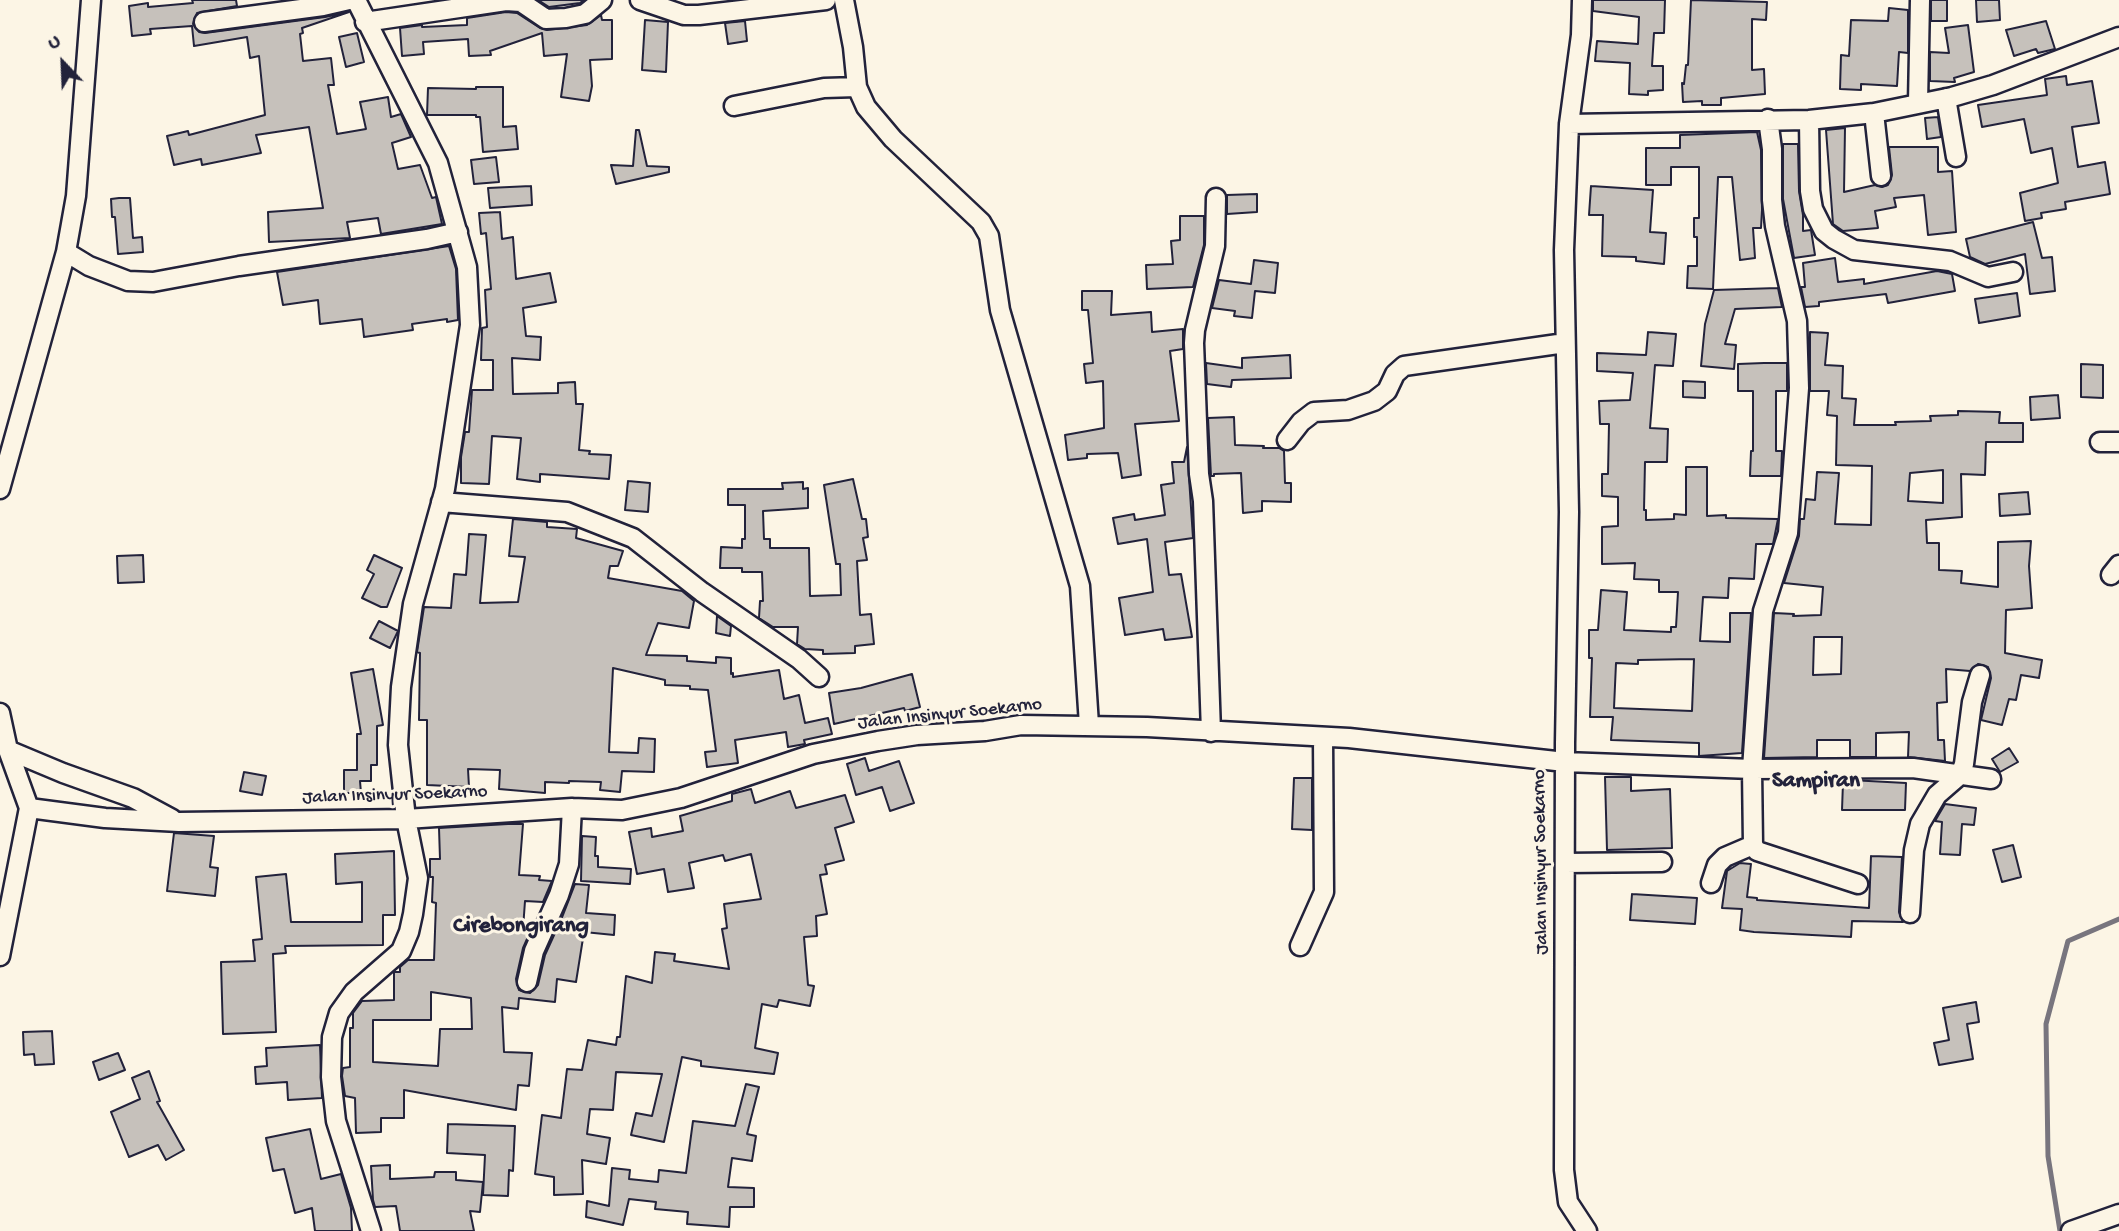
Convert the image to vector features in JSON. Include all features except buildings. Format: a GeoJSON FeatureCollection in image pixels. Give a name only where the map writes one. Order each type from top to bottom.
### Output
{"type":"FeatureCollection","features":[{"type":"Feature","properties":{"kind":"street"},"geometry":{"type":"LineString","coordinates":[[0,489],[66,252],[76,196],[91,0]]}},
{"type":"Feature","properties":{"kind":"street"},"geometry":{"type":"LineString","coordinates":[[204,22],[349,0]]}},
{"type":"Feature","properties":{"kind":"street"},"geometry":{"type":"LineString","coordinates":[[356,0],[438,163],[467,267],[470,326],[443,496],[413,604],[405,647],[398,744],[406,819],[418,878],[409,932],[401,951],[354,992],[339,1013],[332,1037],[331,1077],[336,1121],[371,1231]]}},
{"type":"Feature","properties":{"kind":"street"},"geometry":{"type":"LineString","coordinates":[[365,22],[506,1],[525,4],[545,19],[566,18],[585,14],[602,0]]}},
{"type":"Feature","properties":{"kind":"street"},"geometry":{"type":"LineString","coordinates":[[640,0],[684,15],[826,0]]}},
{"type":"Feature","properties":{"kind":"street"},"geometry":{"type":"LineString","coordinates":[[844,0],[857,87],[866,107],[893,139],[981,222],[989,236],[1000,310],[1080,586],[1089,725]]}},
{"type":"Feature","properties":{"kind":"street"},"geometry":{"type":"LineString","coordinates":[[1583,0],[1569,124],[1563,250],[1569,512],[1565,761],[1752,769],[1913,768],[1991,779]]}},
{"type":"Feature","properties":{"kind":"street"},"geometry":{"type":"LineString","coordinates":[[1918,103],[1920,0]]}},
{"type":"Feature","properties":{"kind":"street"},"geometry":{"type":"LineString","coordinates":[[1569,124],[1809,120],[1874,113],[1993,85],[2119,37]]}},
{"type":"Feature","properties":{"kind":"street"},"geometry":{"type":"LineString","coordinates":[[734,106],[824,88],[857,87]]}},
{"type":"Feature","properties":{"kind":"street"},"geometry":{"type":"LineString","coordinates":[[1946,98],[1956,157]]}},
{"type":"Feature","properties":{"kind":"street"},"geometry":{"type":"LineString","coordinates":[[1874,113],[1881,176]]}},
{"type":"Feature","properties":{"kind":"street"},"geometry":{"type":"LineString","coordinates":[[1768,119],[1775,226],[1797,321],[1799,388],[1788,533],[1763,611],[1752,769],[1752,845],[1757,850],[1858,884]]}},
{"type":"Feature","properties":{"kind":"street"},"geometry":{"type":"LineString","coordinates":[[1809,120],[1812,209],[1824,231],[1834,239],[1854,250],[1950,261],[1989,277],[2013,272]]}},
{"type":"Feature","properties":{"kind":"street"},"geometry":{"type":"LineString","coordinates":[[1211,732],[1194,343],[1215,246],[1216,198]]}},
{"type":"Feature","properties":{"kind":"street"},"geometry":{"type":"LineString","coordinates":[[66,252],[128,281],[153,282],[239,265],[427,239],[458,232]]}},
{"type":"Feature","properties":{"kind":"street"},"geometry":{"type":"LineString","coordinates":[[1287,440],[1301,422],[1314,412],[1348,410],[1374,401],[1387,391],[1395,374],[1404,366],[1565,343]]}},
{"type":"Feature","properties":{"kind":"street"},"geometry":{"type":"LineString","coordinates":[[2100,442],[2119,442]]}},
{"type":"Feature","properties":{"kind":"street"},"geometry":{"type":"LineString","coordinates":[[443,496],[567,512],[634,538],[702,592],[799,659],[819,677]]}},
{"type":"Feature","properties":{"kind":"street"},"geometry":{"type":"LineString","coordinates":[[1910,913],[1914,850],[1920,824],[1937,796],[1960,775],[1964,764],[1972,702],[1980,675]]}},
{"type":"Feature","properties":{"kind":"street"},"geometry":{"type":"LineString","coordinates":[[0,713],[34,810],[0,956]]}},
{"type":"Feature","properties":{"kind":"street","name":"Jalan Insinyur Soekarno"},"geometry":{"type":"LineString","coordinates":[[16,754],[132,798],[179,822],[406,819],[572,808],[622,810],[681,798],[813,754],[917,735],[1021,725],[1089,725],[1323,737],[1565,761],[1564,1170],[1568,1202],[1587,1231]]}},
{"type":"Feature","properties":{"kind":"street"},"geometry":{"type":"LineString","coordinates":[[1300,946],[1324,892],[1323,737]]}},
{"type":"Feature","properties":{"kind":"street"},"geometry":{"type":"LineString","coordinates":[[527,982],[534,951],[559,895],[569,864],[572,808]]}},
{"type":"Feature","properties":{"kind":"street"},"geometry":{"type":"LineString","coordinates":[[34,810],[179,822]]}},
{"type":"Feature","properties":{"kind":"street"},"geometry":{"type":"LineString","coordinates":[[1711,883],[1717,865],[1725,857],[1752,845]]}},
{"type":"Feature","properties":{"kind":"street"},"geometry":{"type":"LineString","coordinates":[[1565,863],[1662,862]]}},
{"type":"Feature","properties":{"kind":"street"},"geometry":{"type":"LineString","coordinates":[[1568,1202],[1572,1231]]}},
{"type":"Feature","properties":{"kind":"street"},"geometry":{"type":"LineString","coordinates":[[2076,1229],[2119,1214]]}},
{"type":"Feature","properties":{"kind":"waterway"},"geometry":{"type":"LineString","coordinates":[[2060,1231],[2048,1156],[2046,1024],[2068,941],[2119,919]]}},
{"type":"Feature","properties":{"kind":"district","name":"Sampiran"},"geometry":{"type":"Point","coordinates":[1816,782]}},
{"type":"Feature","properties":{"kind":"district","name":"Cirebongirang"},"geometry":{"type":"Point","coordinates":[521,927]}}]}
